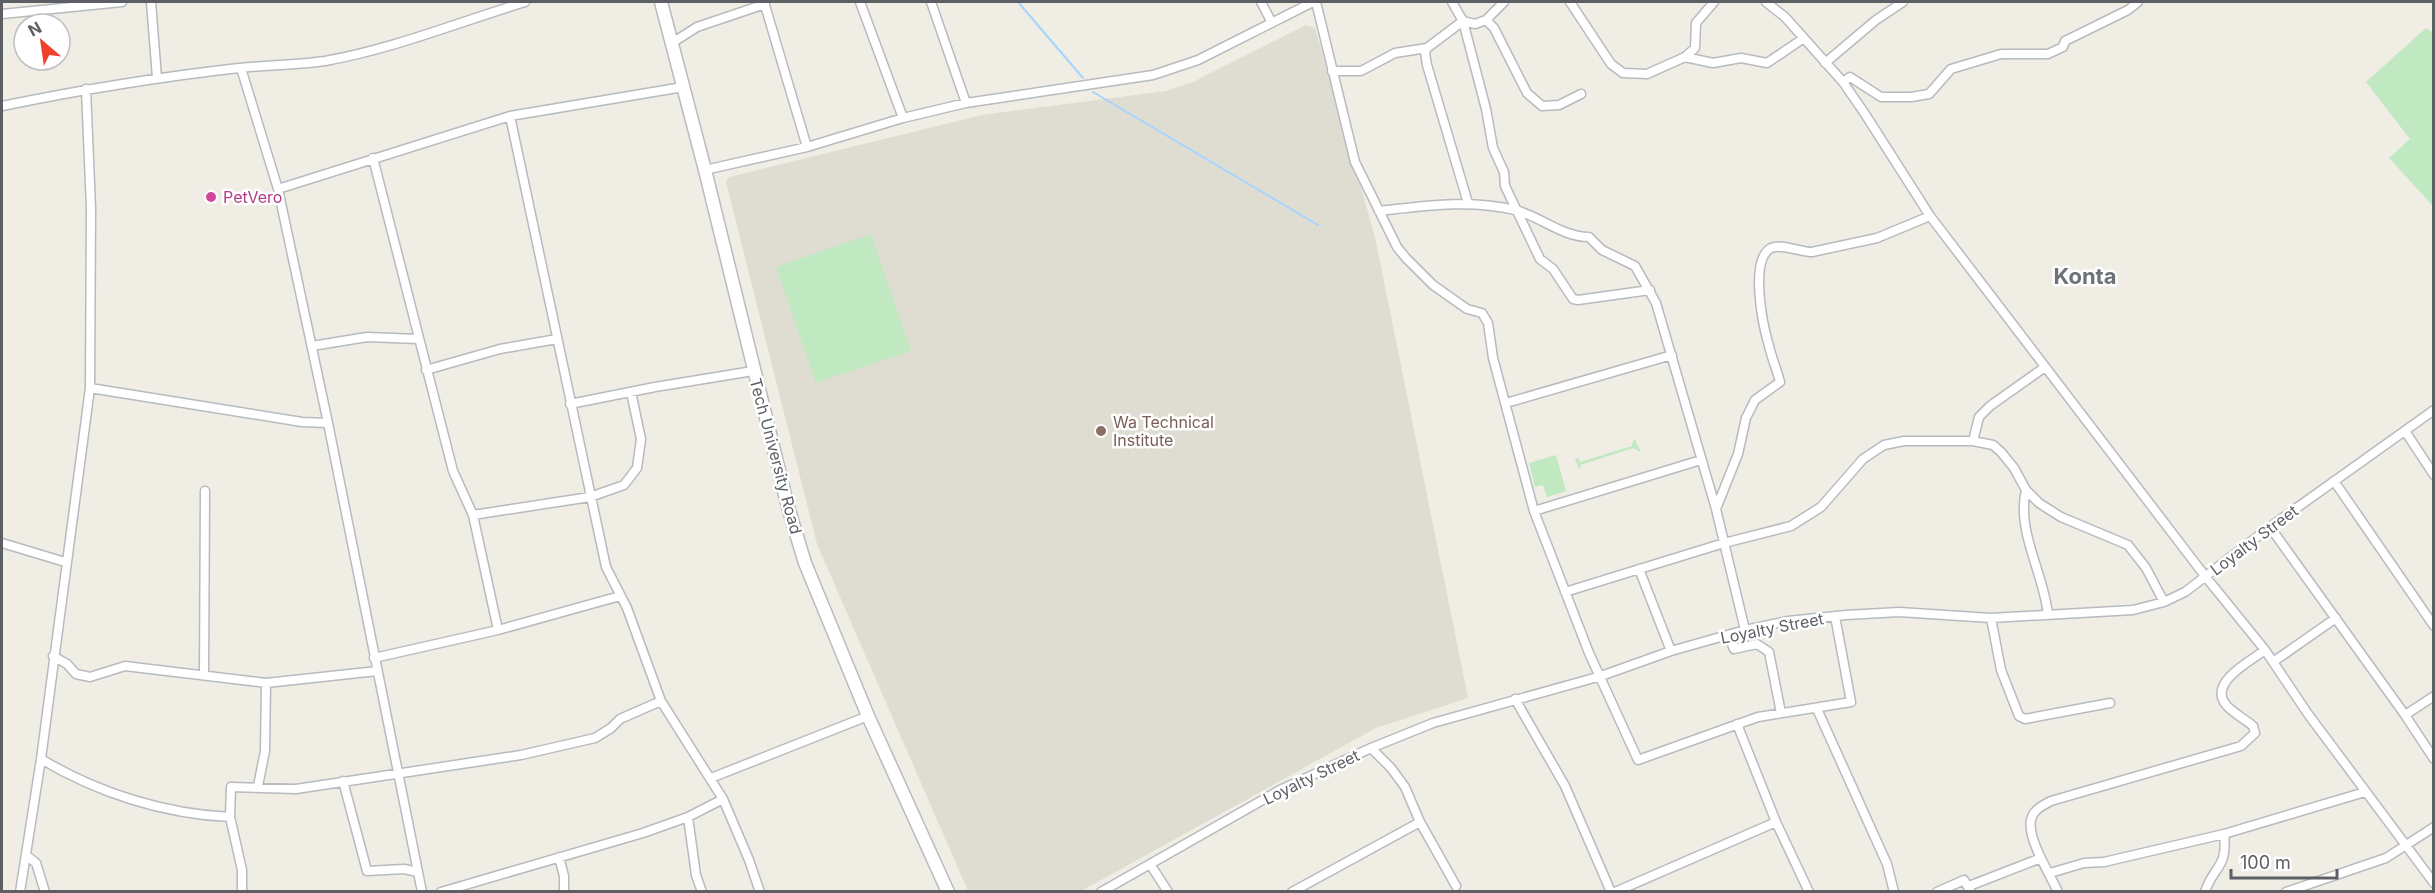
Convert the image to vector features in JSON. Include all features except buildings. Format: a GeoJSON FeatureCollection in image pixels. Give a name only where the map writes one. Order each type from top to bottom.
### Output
{"type":"FeatureCollection","features":[{"type":"Feature","properties":{"kind":"street"},"geometry":{"type":"LineString","coordinates":[[2,14],[122,2]]}},
{"type":"Feature","properties":{"kind":"street"},"geometry":{"type":"LineString","coordinates":[[151,2],[157,78]]}},
{"type":"Feature","properties":{"kind":"street"},"geometry":{"type":"LineString","coordinates":[[2,105],[157,78],[323,61],[365,52],[525,2]]}},
{"type":"Feature","properties":{"kind":"street","name":"Tech University Road"},"geometry":{"type":"LineString","coordinates":[[661,2],[705,170],[753,371],[805,563],[868,716],[948,891]]}},
{"type":"Feature","properties":{"kind":"street"},"geometry":{"type":"LineString","coordinates":[[860,2],[903,118]]}},
{"type":"Feature","properties":{"kind":"street"},"geometry":{"type":"LineString","coordinates":[[931,2],[966,103]]}},
{"type":"Feature","properties":{"kind":"street"},"geometry":{"type":"LineString","coordinates":[[1261,2],[1272,23]]}},
{"type":"Feature","properties":{"kind":"street"},"geometry":{"type":"LineString","coordinates":[[705,170],[807,147],[903,118],[966,103],[1153,75],[1198,60],[1314,2],[1355,162],[1397,247],[1433,285],[1467,309],[1482,313],[1488,323],[1493,358],[1534,511],[1589,653],[1638,760],[1737,724],[1781,713],[1851,702],[1835,616]]}},
{"type":"Feature","properties":{"kind":"street"},"geometry":{"type":"LineString","coordinates":[[1452,2],[1463,21],[1486,109],[1492,148],[1504,172],[1505,186],[1540,259],[1553,269],[1573,299],[1650,290]]}},
{"type":"Feature","properties":{"kind":"street"},"geometry":{"type":"LineString","coordinates":[[1332,71],[1361,71],[1395,53],[1427,48],[1463,21],[1476,24],[1486,20],[1504,2]]}},
{"type":"Feature","properties":{"kind":"street"},"geometry":{"type":"LineString","coordinates":[[1570,2],[1611,64],[1623,73],[1647,74],[1685,57],[1695,48],[1696,23],[1714,2]]}},
{"type":"Feature","properties":{"kind":"street"},"geometry":{"type":"LineString","coordinates":[[1766,2],[1785,17],[1843,82],[1930,216],[2205,576],[2265,650],[2405,848],[2433,883]]}},
{"type":"Feature","properties":{"kind":"street"},"geometry":{"type":"LineString","coordinates":[[1826,63],[1876,20],[1903,2]]}},
{"type":"Feature","properties":{"kind":"street"},"geometry":{"type":"LineString","coordinates":[[1843,82],[1850,77],[1881,97],[1911,97],[1929,94],[1951,69],[2001,54],[2048,54],[2063,46],[2065,41],[2119,15],[2138,2]]}},
{"type":"Feature","properties":{"kind":"street"},"geometry":{"type":"LineString","coordinates":[[672,43],[697,27],[765,3],[807,147]]}},
{"type":"Feature","properties":{"kind":"street"},"geometry":{"type":"LineString","coordinates":[[1486,20],[1494,28],[1527,93],[1542,106],[1560,105],[1581,94]]}},
{"type":"Feature","properties":{"kind":"street"},"geometry":{"type":"LineString","coordinates":[[1685,57],[1713,63],[1741,58],[1767,63],[1804,38]]}},
{"type":"Feature","properties":{"kind":"street"},"geometry":{"type":"LineString","coordinates":[[1427,48],[1425,52],[1427,66],[1468,204]]}},
{"type":"Feature","properties":{"kind":"street"},"geometry":{"type":"LineString","coordinates":[[241,68],[278,189],[328,423],[422,891]]}},
{"type":"Feature","properties":{"kind":"street"},"geometry":{"type":"LineString","coordinates":[[278,189],[510,116],[683,87]]}},
{"type":"Feature","properties":{"kind":"street"},"geometry":{"type":"LineString","coordinates":[[20,891],[41,759],[65,562],[90,388],[91,208],[86,89]]}},
{"type":"Feature","properties":{"kind":"street"},"geometry":{"type":"LineString","coordinates":[[510,116],[606,567],[627,608],[662,701],[723,799],[760,891]]}},
{"type":"Feature","properties":{"kind":"street"},"geometry":{"type":"LineString","coordinates":[[373,158],[453,471],[473,515],[498,630]]}},
{"type":"Feature","properties":{"kind":"street"},"geometry":{"type":"LineString","coordinates":[[1379,211],[1468,204],[1516,210],[1578,237],[1589,237],[1602,250],[1635,266],[1650,290],[1659,311],[1716,509],[1745,630]]}},
{"type":"Feature","properties":{"kind":"street"},"geometry":{"type":"LineString","coordinates":[[1716,509],[1738,454],[1746,418],[1755,400],[1780,382],[1768,346],[1758,286],[1763,257],[1771,248],[1780,245],[1803,252],[1812,252],[1877,238],[1930,216]]}},
{"type":"Feature","properties":{"kind":"street"},"geometry":{"type":"LineString","coordinates":[[312,346],[368,337],[418,339]]}},
{"type":"Feature","properties":{"kind":"street"},"geometry":{"type":"LineString","coordinates":[[426,370],[500,349],[557,339]]}},
{"type":"Feature","properties":{"kind":"street"},"geometry":{"type":"LineString","coordinates":[[1506,403],[1672,355]]}},
{"type":"Feature","properties":{"kind":"street"},"geometry":{"type":"LineString","coordinates":[[1973,441],[1978,417],[2045,367]]}},
{"type":"Feature","properties":{"kind":"street"},"geometry":{"type":"LineString","coordinates":[[570,404],[753,371]]}},
{"type":"Feature","properties":{"kind":"street"},"geometry":{"type":"LineString","coordinates":[[90,388],[302,422],[328,423]]}},
{"type":"Feature","properties":{"kind":"street"},"geometry":{"type":"LineString","coordinates":[[473,515],[590,496],[624,485],[637,468],[642,439],[631,392]]}},
{"type":"Feature","properties":{"kind":"street","name":"Loyalty Street"},"geometry":{"type":"LineString","coordinates":[[1101,891],[1280,790],[1371,748],[1433,723],[1601,676],[1671,651],[1745,630],[1788,621],[1835,616],[1899,612],[1991,618],[2133,610],[2164,602],[2185,592],[2270,527],[2433,410]]}},
{"type":"Feature","properties":{"kind":"street"},"geometry":{"type":"LineString","coordinates":[[2405,431],[2433,475]]}},
{"type":"Feature","properties":{"kind":"street"},"geometry":{"type":"LineString","coordinates":[[1565,592],[1724,543],[1791,526],[1821,507],[1863,459],[1884,445],[1904,441],[1973,441],[1993,445],[2001,452],[2014,468],[2026,490],[2038,503],[2061,517],[2128,545],[2146,568],[2164,602]]}},
{"type":"Feature","properties":{"kind":"street"},"geometry":{"type":"LineString","coordinates":[[1534,511],[1701,460]]}},
{"type":"Feature","properties":{"kind":"street"},"geometry":{"type":"LineString","coordinates":[[2334,481],[2433,626]]}},
{"type":"Feature","properties":{"kind":"street"},"geometry":{"type":"LineString","coordinates":[[2026,490],[2023,501],[2024,522],[2046,599],[2048,615]]}},
{"type":"Feature","properties":{"kind":"street"},"geometry":{"type":"LineString","coordinates":[[204,674],[205,491]]}},
{"type":"Feature","properties":{"kind":"street"},"geometry":{"type":"LineString","coordinates":[[2270,527],[2405,715],[2433,759]]}},
{"type":"Feature","properties":{"kind":"street"},"geometry":{"type":"LineString","coordinates":[[2,543],[65,562]]}},
{"type":"Feature","properties":{"kind":"street"},"geometry":{"type":"LineString","coordinates":[[1640,569],[1671,651]]}},
{"type":"Feature","properties":{"kind":"street"},"geometry":{"type":"LineString","coordinates":[[374,658],[498,630],[620,596]]}},
{"type":"Feature","properties":{"kind":"street"},"geometry":{"type":"LineString","coordinates":[[1991,618],[2001,670],[2019,716],[2025,719],[2110,703]]}},
{"type":"Feature","properties":{"kind":"street"},"geometry":{"type":"LineString","coordinates":[[2273,662],[2336,618]]}},
{"type":"Feature","properties":{"kind":"street"},"geometry":{"type":"LineString","coordinates":[[1728,635],[1734,649],[1757,644],[1769,652],[1781,713]]}},
{"type":"Feature","properties":{"kind":"street"},"geometry":{"type":"LineString","coordinates":[[2058,891],[2031,833],[2031,819],[2038,808],[2051,801],[2241,746],[2255,733],[2253,726],[2224,703],[2222,696],[2228,677],[2265,650]]}},
{"type":"Feature","properties":{"kind":"street"},"geometry":{"type":"LineString","coordinates":[[53,656],[67,664],[76,674],[84,677],[125,666],[266,683],[377,671]]}},
{"type":"Feature","properties":{"kind":"street"},"geometry":{"type":"LineString","coordinates":[[258,786],[265,751],[266,683]]}},
{"type":"Feature","properties":{"kind":"street"},"geometry":{"type":"LineString","coordinates":[[2405,715],[2433,696]]}},
{"type":"Feature","properties":{"kind":"street"},"geometry":{"type":"LineString","coordinates":[[1515,699],[1565,786],[1613,891],[1776,822]]}},
{"type":"Feature","properties":{"kind":"street"},"geometry":{"type":"LineString","coordinates":[[242,891],[242,870],[230,818],[231,787],[258,786],[296,789],[520,755],[595,738],[620,719],[662,701]]}},
{"type":"Feature","properties":{"kind":"street"},"geometry":{"type":"LineString","coordinates":[[1817,709],[1887,864],[1894,891]]}},
{"type":"Feature","properties":{"kind":"street"},"geometry":{"type":"LineString","coordinates":[[711,778],[868,716]]}},
{"type":"Feature","properties":{"kind":"street"},"geometry":{"type":"LineString","coordinates":[[1737,724],[1776,822],[1809,891]]}},
{"type":"Feature","properties":{"kind":"street"},"geometry":{"type":"LineString","coordinates":[[1371,748],[1406,787],[1420,822],[1456,886]]}},
{"type":"Feature","properties":{"kind":"street"},"geometry":{"type":"LineString","coordinates":[[41,759],[72,778],[127,798],[196,816],[230,818]]}},
{"type":"Feature","properties":{"kind":"street"},"geometry":{"type":"LineString","coordinates":[[343,781],[367,871],[404,869],[418,872]]}},
{"type":"Feature","properties":{"kind":"street"},"geometry":{"type":"LineString","coordinates":[[2050,873],[2084,863],[2104,862],[2224,834],[2365,792]]}},
{"type":"Feature","properties":{"kind":"street"},"geometry":{"type":"LineString","coordinates":[[441,891],[688,817],[723,799]]}},
{"type":"Feature","properties":{"kind":"street"},"geometry":{"type":"LineString","coordinates":[[688,817],[696,875],[702,891]]}},
{"type":"Feature","properties":{"kind":"street"},"geometry":{"type":"LineString","coordinates":[[1292,891],[1420,822]]}},
{"type":"Feature","properties":{"kind":"street"},"geometry":{"type":"LineString","coordinates":[[2286,891],[2299,890],[2386,858],[2405,848],[2433,827]]}},
{"type":"Feature","properties":{"kind":"street"},"geometry":{"type":"LineString","coordinates":[[2205,891],[2223,862],[2226,847],[2224,834]]}},
{"type":"Feature","properties":{"kind":"street"},"geometry":{"type":"LineString","coordinates":[[27,856],[36,863],[45,891]]}},
{"type":"Feature","properties":{"kind":"street"},"geometry":{"type":"LineString","coordinates":[[559,857],[564,876],[564,891]]}},
{"type":"Feature","properties":{"kind":"street"},"geometry":{"type":"LineString","coordinates":[[1938,891],[1964,880],[1970,889],[2041,858]]}},
{"type":"Feature","properties":{"kind":"street"},"geometry":{"type":"LineString","coordinates":[[1150,864],[1168,891]]}},
{"type":"Feature","properties":{"kind":"shaded area","name":"Wa Technical Institute"},"geometry":{"type":"Polygon","coordinates":[[[1306,25],[1315,28],[1375,237],[1468,698],[1376,728],[1081,891],[968,891],[817,544],[726,182],[729,177],[982,115],[1166,91],[1193,82],[1306,25]]]}},
{"type":"Feature","properties":{"kind":"green space"},"geometry":{"type":"Polygon","coordinates":[[[2426,28],[2434,34],[2433,206],[2389,158],[2410,139],[2366,82],[2426,28]]]}},
{"type":"Feature","properties":{"kind":"green space"},"geometry":{"type":"Polygon","coordinates":[[[871,234],[911,351],[816,383],[776,267],[871,234]]]}},
{"type":"Feature","properties":{"kind":"green space"},"geometry":{"type":"Polygon","coordinates":[[[1634,438],[1641,452],[1633,448],[1580,465],[1579,469],[1575,459],[1578,458],[1580,462],[1632,446],[1634,438]]]}},
{"type":"Feature","properties":{"kind":"green space"},"geometry":{"type":"Polygon","coordinates":[[[1556,455],[1566,491],[1547,497],[1543,485],[1535,487],[1529,463],[1556,455]]]}},
{"type":"Feature","properties":{"kind":"waterway"},"geometry":{"type":"LineString","coordinates":[[1018,2],[1083,78]]}},
{"type":"Feature","properties":{"kind":"waterway"},"geometry":{"type":"LineString","coordinates":[[1093,92],[1318,225]]}},
{"type":"Feature","properties":{"kind":"place","name":"PetVero"},"geometry":{"type":"Point","coordinates":[211,197]}},
{"type":"Feature","properties":{"kind":"place","name":"Wa Technical Institute"},"geometry":{"type":"Point","coordinates":[1101,431]}},
{"type":"Feature","properties":{"kind":"district","name":"Konta"},"geometry":{"type":"Point","coordinates":[2085,276]}}]}
